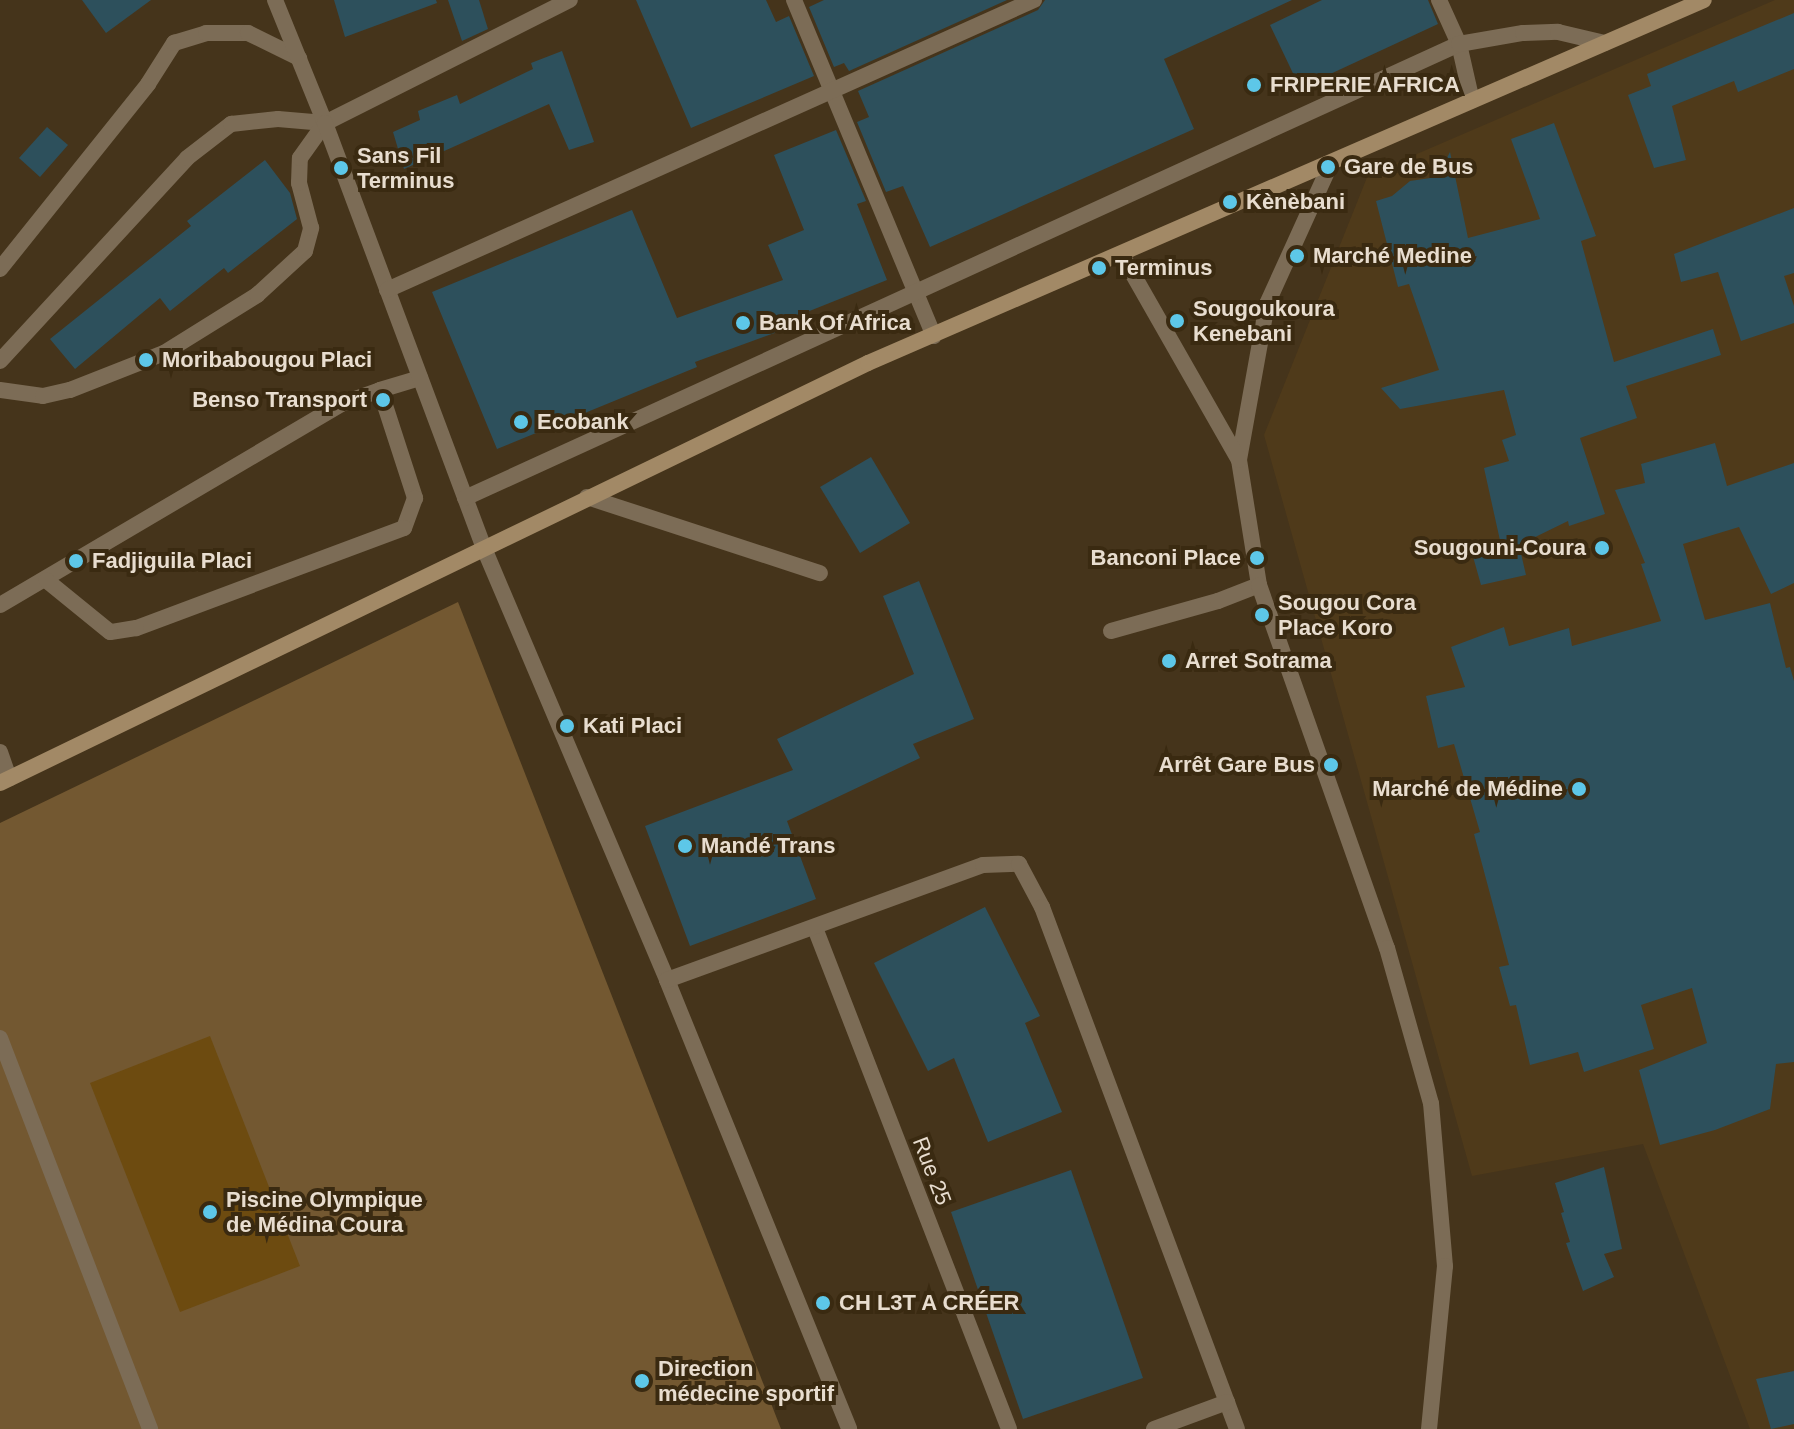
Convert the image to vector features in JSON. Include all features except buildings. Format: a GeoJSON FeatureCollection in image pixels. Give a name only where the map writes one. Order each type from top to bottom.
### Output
{"type":"FeatureCollection","features":[{"type":"Feature","properties":{"kind":"street"},"geometry":{"type":"LineString","coordinates":[[275,0],[325,123],[483,546],[667,980],[849,1429]]}},
{"type":"Feature","properties":{"kind":"street"},"geometry":{"type":"LineString","coordinates":[[0,390],[43,396],[70,390],[164,353],[257,295],[305,251],[311,228],[299,183],[300,158],[325,123],[570,0]]}},
{"type":"Feature","properties":{"kind":"street"},"geometry":{"type":"LineString","coordinates":[[794,0],[934,336]]}},
{"type":"Feature","properties":{"kind":"street"},"geometry":{"type":"LineString","coordinates":[[387,290],[1034,0]]}},
{"type":"Feature","properties":{"kind":"street"},"geometry":{"type":"LineString","coordinates":[[1439,0],[1459,44],[1472,101]]}},
{"type":"Feature","properties":{"kind":"street"},"geometry":{"type":"LineString","coordinates":[[0,752],[5,781],[483,546],[868,363],[1704,0]]}},
{"type":"Feature","properties":{"kind":"street"},"geometry":{"type":"LineString","coordinates":[[465,498],[914,290],[1459,44],[1523,33],[1558,32],[1605,43]]}},
{"type":"Feature","properties":{"kind":"street"},"geometry":{"type":"LineString","coordinates":[[0,269],[148,84],[174,43],[206,33],[248,33],[299,58]]}},
{"type":"Feature","properties":{"kind":"street"},"geometry":{"type":"LineString","coordinates":[[0,361],[187,158],[231,124],[278,119],[325,123]]}},
{"type":"Feature","properties":{"kind":"street"},"geometry":{"type":"LineString","coordinates":[[1331,163],[1267,304],[1239,460],[1259,585],[1387,948],[1431,1103],[1445,1266],[1429,1429]]}},
{"type":"Feature","properties":{"kind":"street"},"geometry":{"type":"LineString","coordinates":[[1122,255],[1239,460]]}},
{"type":"Feature","properties":{"kind":"street"},"geometry":{"type":"LineString","coordinates":[[0,605],[341,404],[420,378]]}},
{"type":"Feature","properties":{"kind":"street"},"geometry":{"type":"LineString","coordinates":[[46,580],[110,632],[136,628],[404,528],[415,498],[380,390]]}},
{"type":"Feature","properties":{"kind":"street"},"geometry":{"type":"LineString","coordinates":[[587,497],[820,573]]}},
{"type":"Feature","properties":{"kind":"street"},"geometry":{"type":"LineString","coordinates":[[1111,631],[1218,601],[1259,585]]}},
{"type":"Feature","properties":{"kind":"street"},"geometry":{"type":"LineString","coordinates":[[667,980],[983,865],[1019,864],[1042,907],[1237,1429]]}},
{"type":"Feature","properties":{"kind":"street","name":"Rue 25"},"geometry":{"type":"LineString","coordinates":[[815,928],[1009,1429]]}},
{"type":"Feature","properties":{"kind":"street"},"geometry":{"type":"LineString","coordinates":[[0,1038],[150,1429]]}},
{"type":"Feature","properties":{"kind":"street"},"geometry":{"type":"LineString","coordinates":[[1154,1429],[1227,1402]]}},
{"type":"Feature","properties":{"kind":"shaded area","name":"Marché de Médine"},"geometry":{"type":"Polygon","coordinates":[[[1775,0],[1794,0],[1794,1429],[1750,1429],[1643,1144],[1472,1176],[1264,435],[1368,175],[1775,0]]]}},
{"type":"Feature","properties":{"kind":"shaded area"},"geometry":{"type":"Polygon","coordinates":[[[458,602],[781,1429],[0,1429],[0,823],[458,602]]]}},
{"type":"Feature","properties":{"kind":"shaded area"},"geometry":{"type":"Polygon","coordinates":[[[210,1036],[300,1266],[180,1312],[90,1083],[210,1036]]]}},
{"type":"Feature","properties":{"kind":"place","name":"FRIPERIE AFRICA"},"geometry":{"type":"Point","coordinates":[1254,85]}},
{"type":"Feature","properties":{"kind":"place","name":"Gare de Bus"},"geometry":{"type":"Point","coordinates":[1328,167]}},
{"type":"Feature","properties":{"kind":"place","name":"Sans Fil Terminus"},"geometry":{"type":"Point","coordinates":[341,168]}},
{"type":"Feature","properties":{"kind":"place","name":"Kènèbani"},"geometry":{"type":"Point","coordinates":[1230,202]}},
{"type":"Feature","properties":{"kind":"place","name":"Marché Medine"},"geometry":{"type":"Point","coordinates":[1297,256]}},
{"type":"Feature","properties":{"kind":"place","name":"Terminus"},"geometry":{"type":"Point","coordinates":[1099,268]}},
{"type":"Feature","properties":{"kind":"place","name":"Sougoukoura Kenebani"},"geometry":{"type":"Point","coordinates":[1177,321]}},
{"type":"Feature","properties":{"kind":"place","name":"Bank Of Africa"},"geometry":{"type":"Point","coordinates":[743,323]}},
{"type":"Feature","properties":{"kind":"place","name":"Moribabougou Placi"},"geometry":{"type":"Point","coordinates":[146,360]}},
{"type":"Feature","properties":{"kind":"place","name":"Benso Transport"},"geometry":{"type":"Point","coordinates":[383,400]}},
{"type":"Feature","properties":{"kind":"place","name":"Ecobank"},"geometry":{"type":"Point","coordinates":[521,422]}},
{"type":"Feature","properties":{"kind":"place","name":"Sougouni-Coura"},"geometry":{"type":"Point","coordinates":[1602,548]}},
{"type":"Feature","properties":{"kind":"place","name":"Banconi Place"},"geometry":{"type":"Point","coordinates":[1257,558]}},
{"type":"Feature","properties":{"kind":"place","name":"Fadjiguila Placi"},"geometry":{"type":"Point","coordinates":[76,561]}},
{"type":"Feature","properties":{"kind":"place","name":"Sougou Cora Place Koro"},"geometry":{"type":"Point","coordinates":[1262,615]}},
{"type":"Feature","properties":{"kind":"place","name":"Arret Sotrama"},"geometry":{"type":"Point","coordinates":[1169,661]}},
{"type":"Feature","properties":{"kind":"place","name":"Kati Placi"},"geometry":{"type":"Point","coordinates":[567,726]}},
{"type":"Feature","properties":{"kind":"place","name":"Arrêt Gare Bus"},"geometry":{"type":"Point","coordinates":[1331,765]}},
{"type":"Feature","properties":{"kind":"place","name":"Marché de Médine"},"geometry":{"type":"Point","coordinates":[1579,789]}},
{"type":"Feature","properties":{"kind":"place","name":"Mandé Trans"},"geometry":{"type":"Point","coordinates":[685,846]}},
{"type":"Feature","properties":{"kind":"place","name":"Piscine Olympique de Médina Coura"},"geometry":{"type":"Point","coordinates":[210,1212]}},
{"type":"Feature","properties":{"kind":"place","name":"CH L3T A CRÉER"},"geometry":{"type":"Point","coordinates":[823,1303]}},
{"type":"Feature","properties":{"kind":"place","name":"Direction médecine sportif"},"geometry":{"type":"Point","coordinates":[642,1381]}}]}
